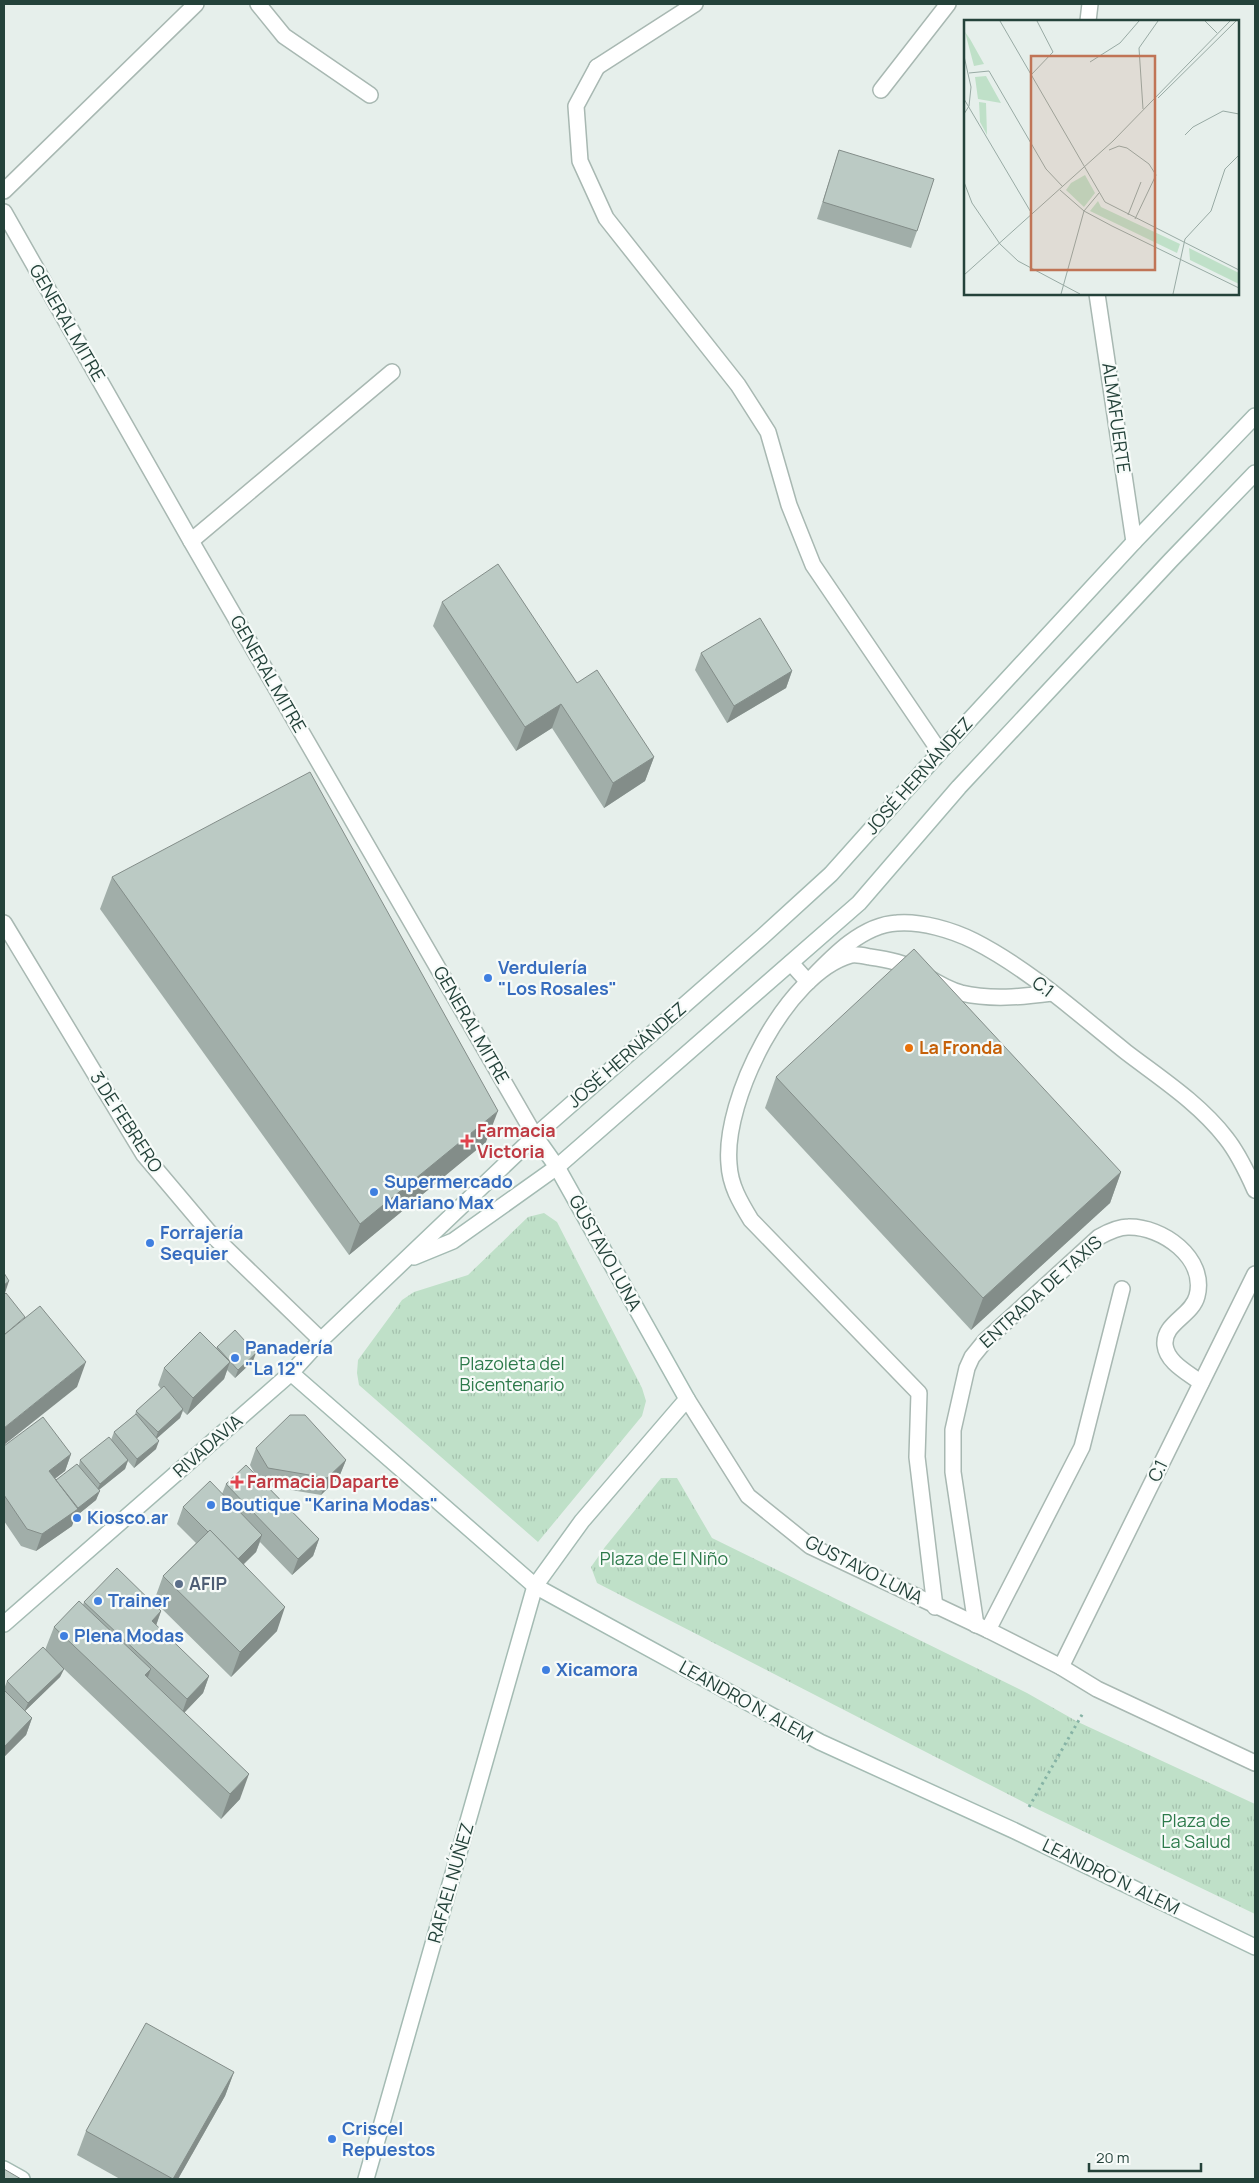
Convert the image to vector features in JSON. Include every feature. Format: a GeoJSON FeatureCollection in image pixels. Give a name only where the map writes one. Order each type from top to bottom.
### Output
{"type":"FeatureCollection","features":[{"type":"Feature","properties":{"kind":"street"},"geometry":{"type":"LineString","coordinates":[[4,191],[196,4]]}},
{"type":"Feature","properties":{"kind":"street"},"geometry":{"type":"LineString","coordinates":[[258,4],[284,36],[370,96]]}},
{"type":"Feature","properties":{"kind":"street"},"geometry":{"type":"LineString","coordinates":[[695,4],[597,68],[576,106],[580,161],[606,218],[738,385],[768,432],[789,505],[814,565],[940,752]]}},
{"type":"Feature","properties":{"kind":"street"},"geometry":{"type":"LineString","coordinates":[[881,90],[948,4]]}},
{"type":"Feature","properties":{"kind":"street","name":"GENERAL MITRE"},"geometry":{"type":"LineString","coordinates":[[4,212],[190,541],[534,1136]]}},
{"type":"Feature","properties":{"kind":"street","name":"ALMAFUERTE"},"geometry":{"type":"LineString","coordinates":[[1097,295],[1134,542]]}},
{"type":"Feature","properties":{"kind":"street"},"geometry":{"type":"LineString","coordinates":[[190,541],[392,372]]}},
{"type":"Feature","properties":{"kind":"street","name":"JOSÉ HERNÁNDEZ"},"geometry":{"type":"LineString","coordinates":[[406,1261],[534,1136],[831,874],[940,752],[1134,542],[1255,416]]}},
{"type":"Feature","properties":{"kind":"street","name":"JOSÉ HERNÁNDEZ"},"geometry":{"type":"LineString","coordinates":[[406,1261],[453,1241],[557,1167],[859,903],[959,787],[1255,473]]}},
{"type":"Feature","properties":{"kind":"street","name":"3 DE FEBRERO"},"geometry":{"type":"LineString","coordinates":[[4,923],[144,1155],[209,1232],[321,1340]]}},
{"type":"Feature","properties":{"kind":"street","name":"C.1"},"geometry":{"type":"LineString","coordinates":[[808,982],[841,950],[863,934],[878,927],[896,923],[914,924],[939,928],[972,940],[1002,957],[1052,993],[1194,1106],[1226,1138],[1246,1170],[1255,1190]]}},
{"type":"Feature","properties":{"kind":"street"},"geometry":{"type":"LineString","coordinates":[[936,1606],[917,1457],[919,1393],[751,1220],[736,1195],[728,1164],[732,1129],[739,1098],[754,1058],[780,1016],[808,982],[828,966],[853,955],[881,958],[912,968],[936,983],[960,992],[986,997],[1019,997],[1052,993]]}},
{"type":"Feature","properties":{"kind":"street"},"geometry":{"type":"LineString","coordinates":[[791,963],[808,982]]}},
{"type":"Feature","properties":{"kind":"street","name":"GUSTAVO LUNA"},"geometry":{"type":"LineString","coordinates":[[534,1136],[557,1167],[687,1399],[748,1496],[810,1546],[982,1627],[1061,1667],[1097,1689],[1255,1763]]}},
{"type":"Feature","properties":{"kind":"street","name":"ENTRADA DE TAXIS"},"geometry":{"type":"LineString","coordinates":[[982,1627],[953,1472],[953,1430],[967,1368],[972,1357],[985,1341],[1099,1237],[1112,1230],[1126,1226],[1138,1227],[1168,1237],[1180,1246],[1190,1258],[1198,1285],[1198,1294],[1190,1312],[1170,1328],[1166,1336],[1165,1345],[1166,1352],[1172,1361],[1202,1383]]}},
{"type":"Feature","properties":{"kind":"street","name":"RIVADAVIA"},"geometry":{"type":"LineString","coordinates":[[6,1618],[290,1373],[321,1340],[406,1261]]}},
{"type":"Feature","properties":{"kind":"street","name":"C.1"},"geometry":{"type":"LineString","coordinates":[[1061,1667],[1255,1274]]}},
{"type":"Feature","properties":{"kind":"street"},"geometry":{"type":"LineString","coordinates":[[982,1627],[1082,1447],[1122,1289]]}},
{"type":"Feature","properties":{"kind":"street","name":"LEANDRO N. ALEM"},"geometry":{"type":"LineString","coordinates":[[290,1373],[535,1586],[820,1742],[1015,1831],[1255,1947]]}},
{"type":"Feature","properties":{"kind":"street","name":"RAFAEL NÚÑEZ"},"geometry":{"type":"LineString","coordinates":[[366,2179],[535,1586],[582,1521],[687,1399]]}},
{"type":"Feature","properties":{"kind":"street"},"geometry":{"type":"LineString","coordinates":[[4,2170],[22,2179]]}},
{"type":"Feature","properties":{"kind":"path"},"geometry":{"type":"LineString","coordinates":[[1015,1831],[1097,1689]]}},
{"type":"Feature","properties":{"kind":"green space","name":"Plazoleta del Bicentenario"},"geometry":{"type":"Polygon","coordinates":[[[544,1213],[557,1222],[642,1388],[646,1401],[642,1416],[538,1542],[359,1385],[357,1373],[358,1360],[402,1300],[414,1292],[468,1275],[528,1217],[544,1213]]]}},
{"type":"Feature","properties":{"kind":"green space","name":"Plaza de El Niño"},"geometry":{"type":"Polygon","coordinates":[[[661,1478],[677,1478],[712,1538],[1027,1693],[1078,1722],[1255,1804],[1255,1914],[1031,1806],[597,1583],[591,1567],[661,1478]]]}},
{"type":"Feature","properties":{"kind":"building"},"geometry":{"type":"Polygon","coordinates":[[[839,150],[934,179],[917,231],[823,202],[839,150]]]}},
{"type":"Feature","properties":{"kind":"building"},"geometry":{"type":"Polygon","coordinates":[[[498,564],[577,683],[597,670],[654,757],[613,783],[561,704],[525,727],[442,602],[498,564]]]}},
{"type":"Feature","properties":{"kind":"building"},"geometry":{"type":"Polygon","coordinates":[[[760,618],[792,671],[734,706],[701,653],[760,618]]]}},
{"type":"Feature","properties":{"kind":"building"},"geometry":{"type":"Polygon","coordinates":[[[310,772],[498,1111],[360,1224],[112,877],[310,772]]]}},
{"type":"Feature","properties":{"kind":"building"},"geometry":{"type":"Polygon","coordinates":[[[914,949],[1121,1172],[983,1298],[776,1077],[914,949]]]}},
{"type":"Feature","properties":{"kind":"building"},"geometry":{"type":"Polygon","coordinates":[[[4,1273],[9,1281],[4,1285],[4,1273]]]}},
{"type":"Feature","properties":{"kind":"building"},"geometry":{"type":"Polygon","coordinates":[[[6,1293],[25,1317],[4,1335],[4,1295],[6,1293]]]}},
{"type":"Feature","properties":{"kind":"building"},"geometry":{"type":"Polygon","coordinates":[[[40,1306],[86,1362],[4,1428],[4,1335],[40,1306]]]}},
{"type":"Feature","properties":{"kind":"building"},"geometry":{"type":"Polygon","coordinates":[[[235,1330],[256,1353],[238,1370],[217,1347],[235,1330]]]}},
{"type":"Feature","properties":{"kind":"building"},"geometry":{"type":"Polygon","coordinates":[[[200,1332],[230,1362],[193,1398],[164,1368],[200,1332]]]}},
{"type":"Feature","properties":{"kind":"building"},"geometry":{"type":"Polygon","coordinates":[[[164,1386],[183,1409],[158,1432],[136,1411],[164,1386]]]}},
{"type":"Feature","properties":{"kind":"building"},"geometry":{"type":"Polygon","coordinates":[[[136,1414],[159,1441],[137,1459],[114,1432],[136,1414]]]}},
{"type":"Feature","properties":{"kind":"building"},"geometry":{"type":"Polygon","coordinates":[[[290,1415],[305,1415],[346,1460],[327,1478],[268,1468],[256,1448],[290,1415]]]}},
{"type":"Feature","properties":{"kind":"building"},"geometry":{"type":"Polygon","coordinates":[[[43,1417],[71,1454],[49,1471],[78,1509],[42,1534],[27,1529],[4,1495],[4,1446],[43,1417]]]}},
{"type":"Feature","properties":{"kind":"building"},"geometry":{"type":"Polygon","coordinates":[[[109,1437],[128,1460],[100,1484],[80,1460],[109,1437]]]}},
{"type":"Feature","properties":{"kind":"building"},"geometry":{"type":"Polygon","coordinates":[[[77,1464],[100,1491],[78,1508],[56,1480],[77,1464]]]}},
{"type":"Feature","properties":{"kind":"building"},"geometry":{"type":"Polygon","coordinates":[[[246,1465],[319,1539],[298,1559],[226,1484],[246,1465]]]}},
{"type":"Feature","properties":{"kind":"building"},"geometry":{"type":"Polygon","coordinates":[[[210,1481],[262,1535],[238,1559],[210,1530],[208,1532],[183,1507],[210,1481]]]}},
{"type":"Feature","properties":{"kind":"building"},"geometry":{"type":"Polygon","coordinates":[[[210,1530],[285,1607],[240,1652],[163,1576],[210,1530]]]}},
{"type":"Feature","properties":{"kind":"building"},"geometry":{"type":"Polygon","coordinates":[[[117,1568],[161,1611],[152,1621],[209,1676],[187,1699],[84,1602],[117,1568]]]}},
{"type":"Feature","properties":{"kind":"building"},"geometry":{"type":"Polygon","coordinates":[[[79,1601],[151,1669],[145,1675],[249,1774],[230,1794],[54,1627],[79,1601]]]}},
{"type":"Feature","properties":{"kind":"building"},"geometry":{"type":"Polygon","coordinates":[[[43,1647],[64,1669],[28,1703],[7,1681],[43,1647]]]}},
{"type":"Feature","properties":{"kind":"building"},"geometry":{"type":"Polygon","coordinates":[[[4,1690],[32,1718],[4,1747],[4,1690]]]}},
{"type":"Feature","properties":{"kind":"building"},"geometry":{"type":"Polygon","coordinates":[[[146,2023],[234,2072],[173,2179],[86,2131],[146,2023]]]}},
{"type":"Feature","properties":{"kind":"building"},"geometry":{"type":"Polygon","coordinates":[[[4,2169],[21,2179],[4,2179],[4,2169]]]}},
{"type":"Feature","properties":{"kind":"place","name":"Verdulería \"Los Rosales\""},"geometry":{"type":"Point","coordinates":[488,978]}},
{"type":"Feature","properties":{"kind":"place","name":"La Fronda"},"geometry":{"type":"Point","coordinates":[909,1048]}},
{"type":"Feature","properties":{"kind":"place","name":"Farmacia Victoria"},"geometry":{"type":"Point","coordinates":[467,1141]}},
{"type":"Feature","properties":{"kind":"place","name":"Supermercado Mariano Max"},"geometry":{"type":"Point","coordinates":[374,1192]}},
{"type":"Feature","properties":{"kind":"place","name":"Forrajería Sequier"},"geometry":{"type":"Point","coordinates":[150,1243]}},
{"type":"Feature","properties":{"kind":"place","name":"Panadería \"La 12\""},"geometry":{"type":"Point","coordinates":[235,1358]}},
{"type":"Feature","properties":{"kind":"place","name":"Farmacia Daparte"},"geometry":{"type":"Point","coordinates":[237,1482]}},
{"type":"Feature","properties":{"kind":"place","name":"Boutique \"Karina Modas\""},"geometry":{"type":"Point","coordinates":[211,1505]}},
{"type":"Feature","properties":{"kind":"place","name":"Kiosco.ar"},"geometry":{"type":"Point","coordinates":[77,1518]}},
{"type":"Feature","properties":{"kind":"place","name":"AFIP"},"geometry":{"type":"Point","coordinates":[179,1584]}},
{"type":"Feature","properties":{"kind":"place","name":"Trainer"},"geometry":{"type":"Point","coordinates":[98,1601]}},
{"type":"Feature","properties":{"kind":"place","name":"Plena Modas"},"geometry":{"type":"Point","coordinates":[64,1636]}},
{"type":"Feature","properties":{"kind":"place","name":"Xicamora"},"geometry":{"type":"Point","coordinates":[546,1670]}},
{"type":"Feature","properties":{"kind":"place","name":"Criscel Repuestos"},"geometry":{"type":"Point","coordinates":[332,2139]}},
{"type":"Feature","properties":{"kind":"park label","name":"Plaza de La Salud"},"geometry":{"type":"Point","coordinates":[1196,1831]}}]}
